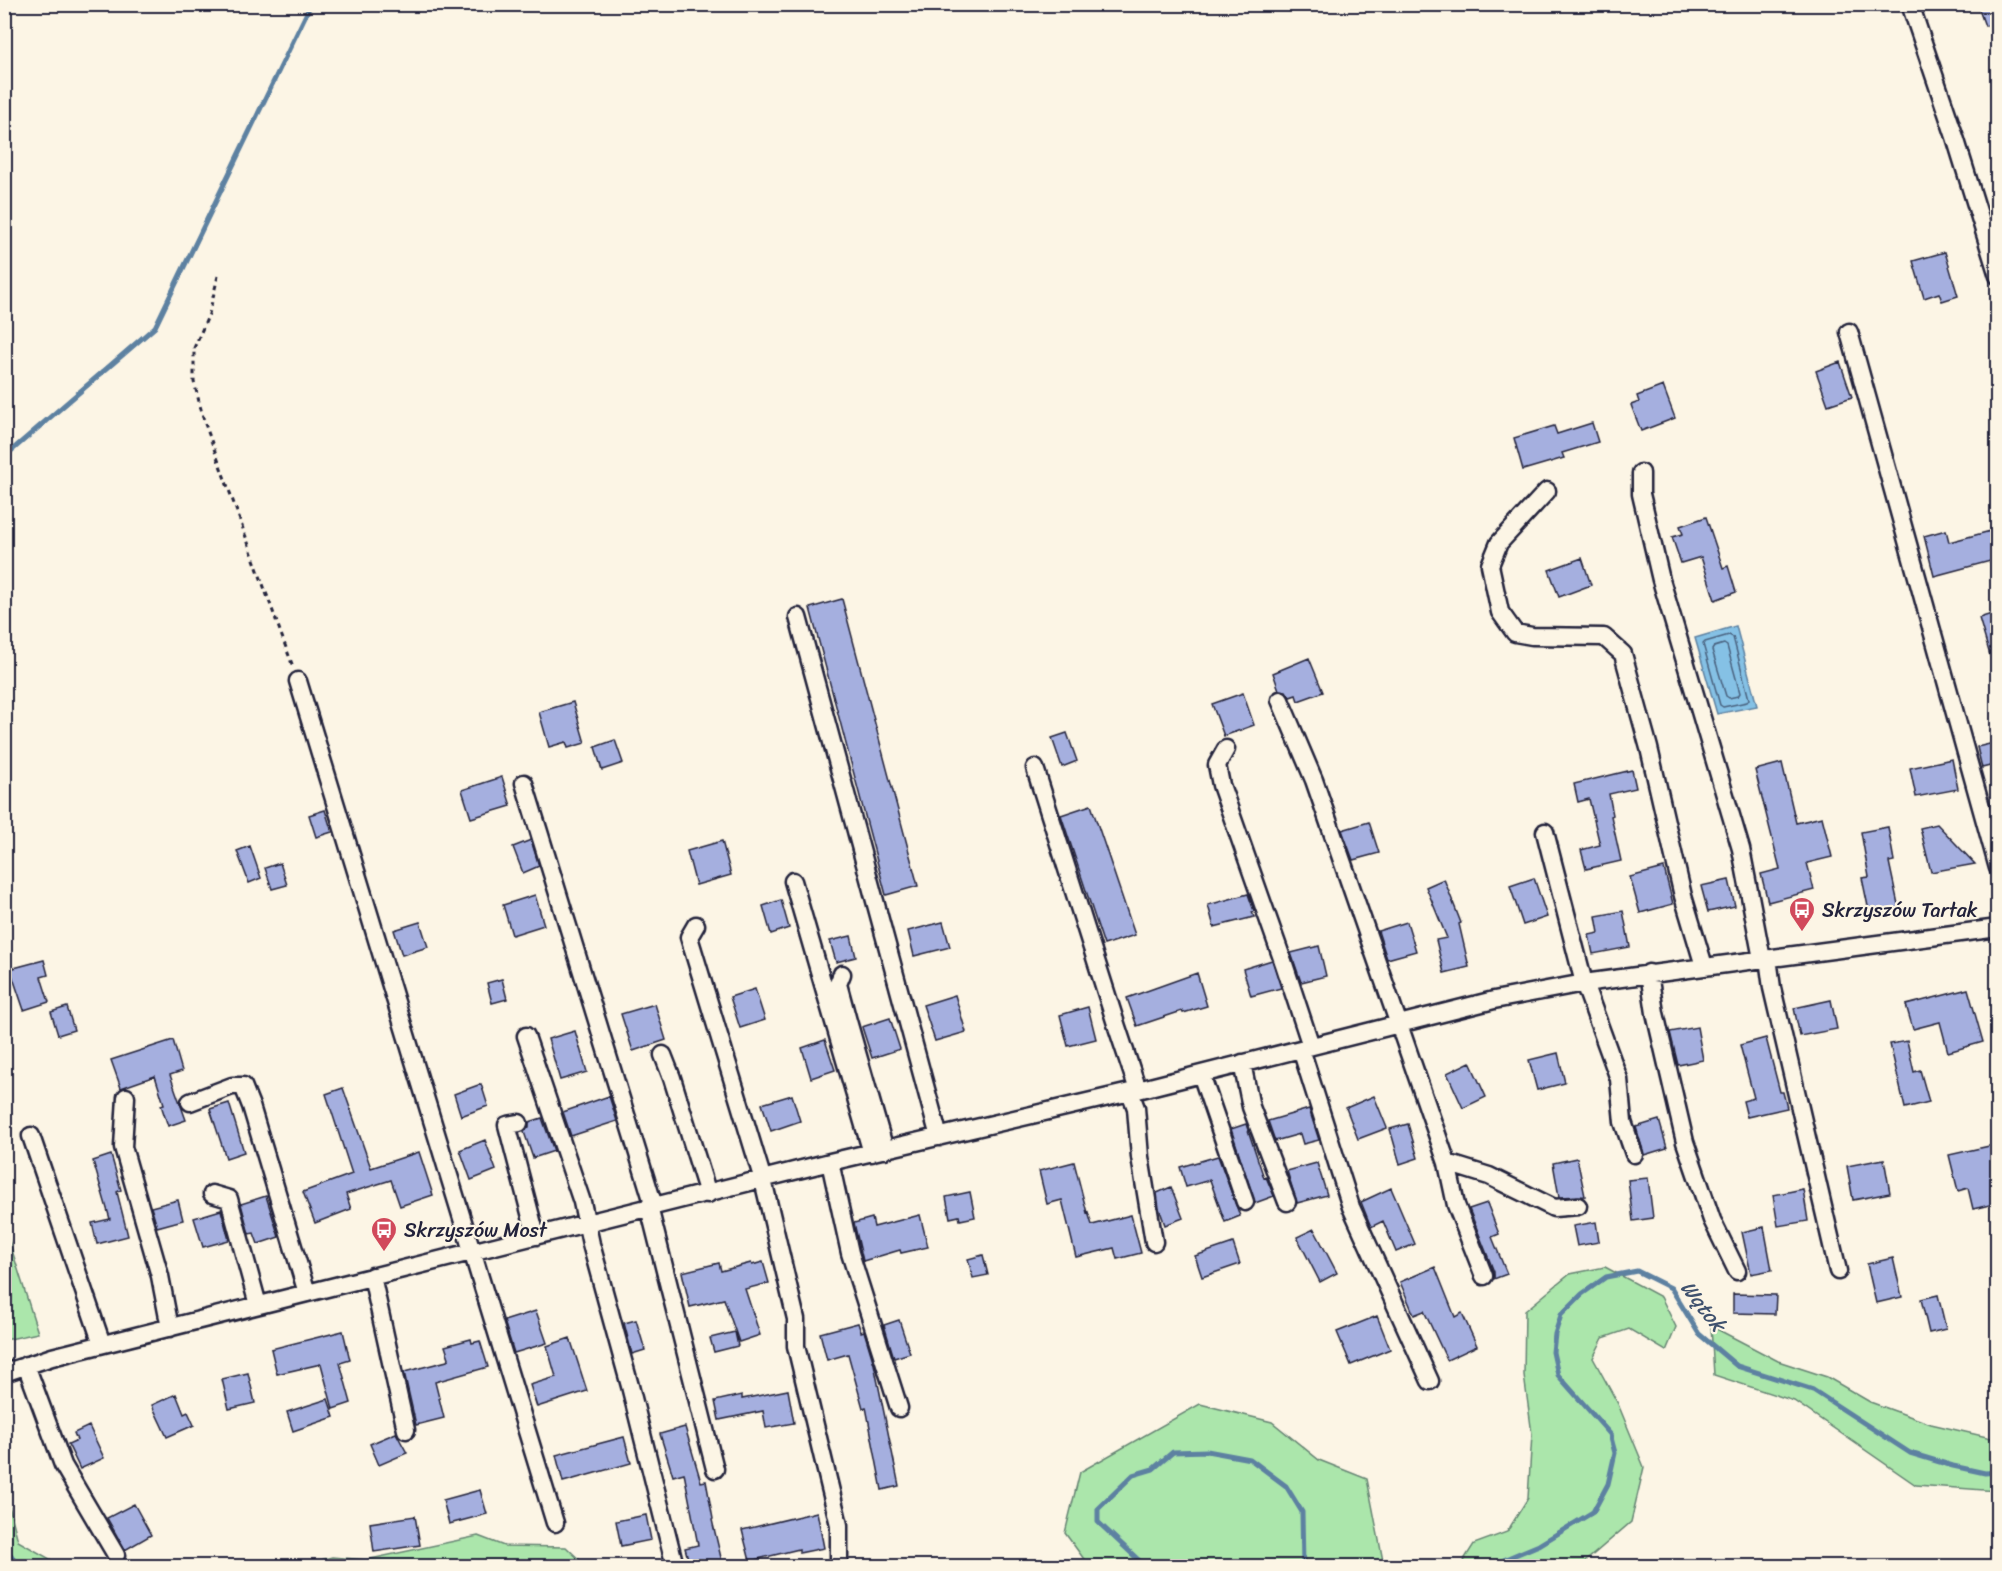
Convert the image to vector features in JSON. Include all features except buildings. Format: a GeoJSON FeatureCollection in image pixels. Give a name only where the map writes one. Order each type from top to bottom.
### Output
{"type":"FeatureCollection","features":[{"type":"Feature","properties":{"kind":"street"},"geometry":{"type":"LineString","coordinates":[[1910,4],[1955,137],[1998,276]]}},
{"type":"Feature","properties":{"kind":"street"},"geometry":{"type":"LineString","coordinates":[[1849,332],[1900,513],[1948,697],[1998,868]]}},
{"type":"Feature","properties":{"kind":"street"},"geometry":{"type":"LineString","coordinates":[[1641,473],[1641,494],[1661,580],[1741,849],[1838,1271]]}},
{"type":"Feature","properties":{"kind":"street"},"geometry":{"type":"LineString","coordinates":[[1547,491],[1499,543],[1490,565],[1500,612],[1515,633],[1532,636],[1604,637],[1623,654],[1649,748],[1683,897],[1704,966]]}},
{"type":"Feature","properties":{"kind":"street"},"geometry":{"type":"LineString","coordinates":[[798,617],[939,1137]]}},
{"type":"Feature","properties":{"kind":"street"},"geometry":{"type":"LineString","coordinates":[[298,681],[555,1523]]}},
{"type":"Feature","properties":{"kind":"street"},"geometry":{"type":"LineString","coordinates":[[1280,700],[1314,780],[1447,1163],[1456,1205],[1484,1276]]}},
{"type":"Feature","properties":{"kind":"street"},"geometry":{"type":"LineString","coordinates":[[1226,749],[1217,765],[1221,785],[1284,964],[1351,1207],[1430,1381]]}},
{"type":"Feature","properties":{"kind":"street"},"geometry":{"type":"LineString","coordinates":[[1035,768],[1134,1091],[1140,1157],[1154,1242]]}},
{"type":"Feature","properties":{"kind":"street"},"geometry":{"type":"LineString","coordinates":[[524,783],[651,1207],[715,1469]]}},
{"type":"Feature","properties":{"kind":"street"},"geometry":{"type":"LineString","coordinates":[[1545,832],[1584,983],[1619,1079],[1623,1122],[1634,1154]]}},
{"type":"Feature","properties":{"kind":"street"},"geometry":{"type":"LineString","coordinates":[[793,881],[879,1151]]}},
{"type":"Feature","properties":{"kind":"street"},"geometry":{"type":"LineString","coordinates":[[696,925],[688,937],[764,1180],[796,1319],[796,1346],[839,1525],[839,1562]]}},
{"type":"Feature","properties":{"kind":"street"},"geometry":{"type":"LineString","coordinates":[[4,1374],[26,1365],[102,1344],[372,1276],[831,1162],[1134,1091],[1494,1000],[1584,983],[1998,928]]}},
{"type":"Feature","properties":{"kind":"street"},"geometry":{"type":"LineString","coordinates":[[842,974],[838,984],[879,1151]]}},
{"type":"Feature","properties":{"kind":"street"},"geometry":{"type":"LineString","coordinates":[[1649,974],[1655,1013],[1685,1142],[1712,1220],[1737,1271]]}},
{"type":"Feature","properties":{"kind":"street"},"geometry":{"type":"LineString","coordinates":[[526,1036],[582,1202],[675,1566]]}},
{"type":"Feature","properties":{"kind":"street"},"geometry":{"type":"LineString","coordinates":[[663,1055],[708,1194]]}},
{"type":"Feature","properties":{"kind":"street"},"geometry":{"type":"LineString","coordinates":[[1242,1063],[1251,1107],[1287,1202]]}},
{"type":"Feature","properties":{"kind":"street"},"geometry":{"type":"LineString","coordinates":[[1201,1074],[1245,1202]]}},
{"type":"Feature","properties":{"kind":"street"},"geometry":{"type":"LineString","coordinates":[[190,1102],[232,1086],[243,1086],[307,1293]]}},
{"type":"Feature","properties":{"kind":"street"},"geometry":{"type":"LineString","coordinates":[[126,1097],[123,1147],[160,1276],[170,1328]]}},
{"type":"Feature","properties":{"kind":"street"},"geometry":{"type":"LineString","coordinates":[[519,1123],[507,1125],[536,1236]]}},
{"type":"Feature","properties":{"kind":"street"},"geometry":{"type":"LineString","coordinates":[[31,1137],[102,1344]]}},
{"type":"Feature","properties":{"kind":"street"},"geometry":{"type":"LineString","coordinates":[[831,1162],[850,1253],[898,1408]]}},
{"type":"Feature","properties":{"kind":"street"},"geometry":{"type":"LineString","coordinates":[[1447,1163],[1489,1176],[1554,1208],[1578,1206]]}},
{"type":"Feature","properties":{"kind":"street"},"geometry":{"type":"LineString","coordinates":[[212,1194],[230,1199],[258,1305]]}},
{"type":"Feature","properties":{"kind":"street"},"geometry":{"type":"LineString","coordinates":[[372,1276],[406,1430]]}},
{"type":"Feature","properties":{"kind":"street"},"geometry":{"type":"LineString","coordinates":[[26,1365],[63,1465],[116,1555]]}},
{"type":"Feature","properties":{"kind":"path"},"geometry":{"type":"LineString","coordinates":[[218,276],[209,314],[194,348],[194,382],[204,421],[298,681]]}},
{"type":"Feature","properties":{"kind":"green space"},"geometry":{"type":"Polygon","coordinates":[[[5,1228],[38,1333],[4,1340],[5,1228]]]}},
{"type":"Feature","properties":{"kind":"green space"},"geometry":{"type":"Polygon","coordinates":[[[1605,1267],[1661,1297],[1676,1327],[1666,1351],[1629,1329],[1603,1338],[1593,1358],[1618,1404],[1644,1467],[1631,1522],[1581,1565],[1460,1566],[1474,1544],[1507,1532],[1528,1498],[1532,1434],[1524,1375],[1525,1311],[1570,1274],[1605,1267]]]}},
{"type":"Feature","properties":{"kind":"green space"},"geometry":{"type":"Polygon","coordinates":[[[1711,1326],[1778,1361],[1827,1377],[1870,1402],[1931,1424],[1991,1438],[1997,1435],[1997,1491],[1916,1485],[1794,1401],[1714,1375],[1711,1326]]]}},
{"type":"Feature","properties":{"kind":"green space"},"geometry":{"type":"Polygon","coordinates":[[[1200,1404],[1272,1422],[1319,1460],[1367,1479],[1384,1566],[1089,1566],[1065,1533],[1080,1472],[1200,1404]]]}},
{"type":"Feature","properties":{"kind":"green space"},"geometry":{"type":"Polygon","coordinates":[[[4,1486],[18,1541],[58,1566],[5,1566],[4,1486]]]}},
{"type":"Feature","properties":{"kind":"green space"},"geometry":{"type":"Polygon","coordinates":[[[478,1536],[504,1546],[566,1547],[586,1566],[298,1566],[332,1557],[366,1560],[478,1536]]]}},
{"type":"Feature","properties":{"kind":"water"},"geometry":{"type":"Polygon","coordinates":[[[1736,626],[1757,706],[1717,714],[1695,638],[1736,626]]]}},
{"type":"Feature","properties":{"kind":"waterway"},"geometry":{"type":"LineString","coordinates":[[4,457],[155,327],[311,4]]}},
{"type":"Feature","properties":{"kind":"waterway","name":"Wątok"},"geometry":{"type":"LineString","coordinates":[[1493,1566],[1539,1545],[1593,1512],[1608,1484],[1615,1453],[1610,1434],[1558,1375],[1553,1352],[1555,1334],[1561,1315],[1582,1294],[1606,1277],[1637,1271],[1671,1288],[1699,1334],[1737,1366],[1813,1390],[1910,1453],[1985,1473],[1998,1472]]}},
{"type":"Feature","properties":{"kind":"waterway","name":"Wątok"},"geometry":{"type":"LineString","coordinates":[[1145,1566],[1098,1522],[1098,1509],[1133,1475],[1153,1469],[1173,1452],[1207,1451],[1250,1459],[1286,1486],[1302,1512],[1303,1566]]}},
{"type":"Feature","properties":{"kind":"waterway","name":"Wątok"},"geometry":{"type":"LineString","coordinates":[[4,1546],[19,1566]]}},
{"type":"Feature","properties":{"kind":"place","name":"Skrzyszów Tartak"},"geometry":{"type":"Point","coordinates":[1802,933]}},
{"type":"Feature","properties":{"kind":"place","name":"Skrzyszów Most"},"geometry":{"type":"Point","coordinates":[384,1253]}}]}
